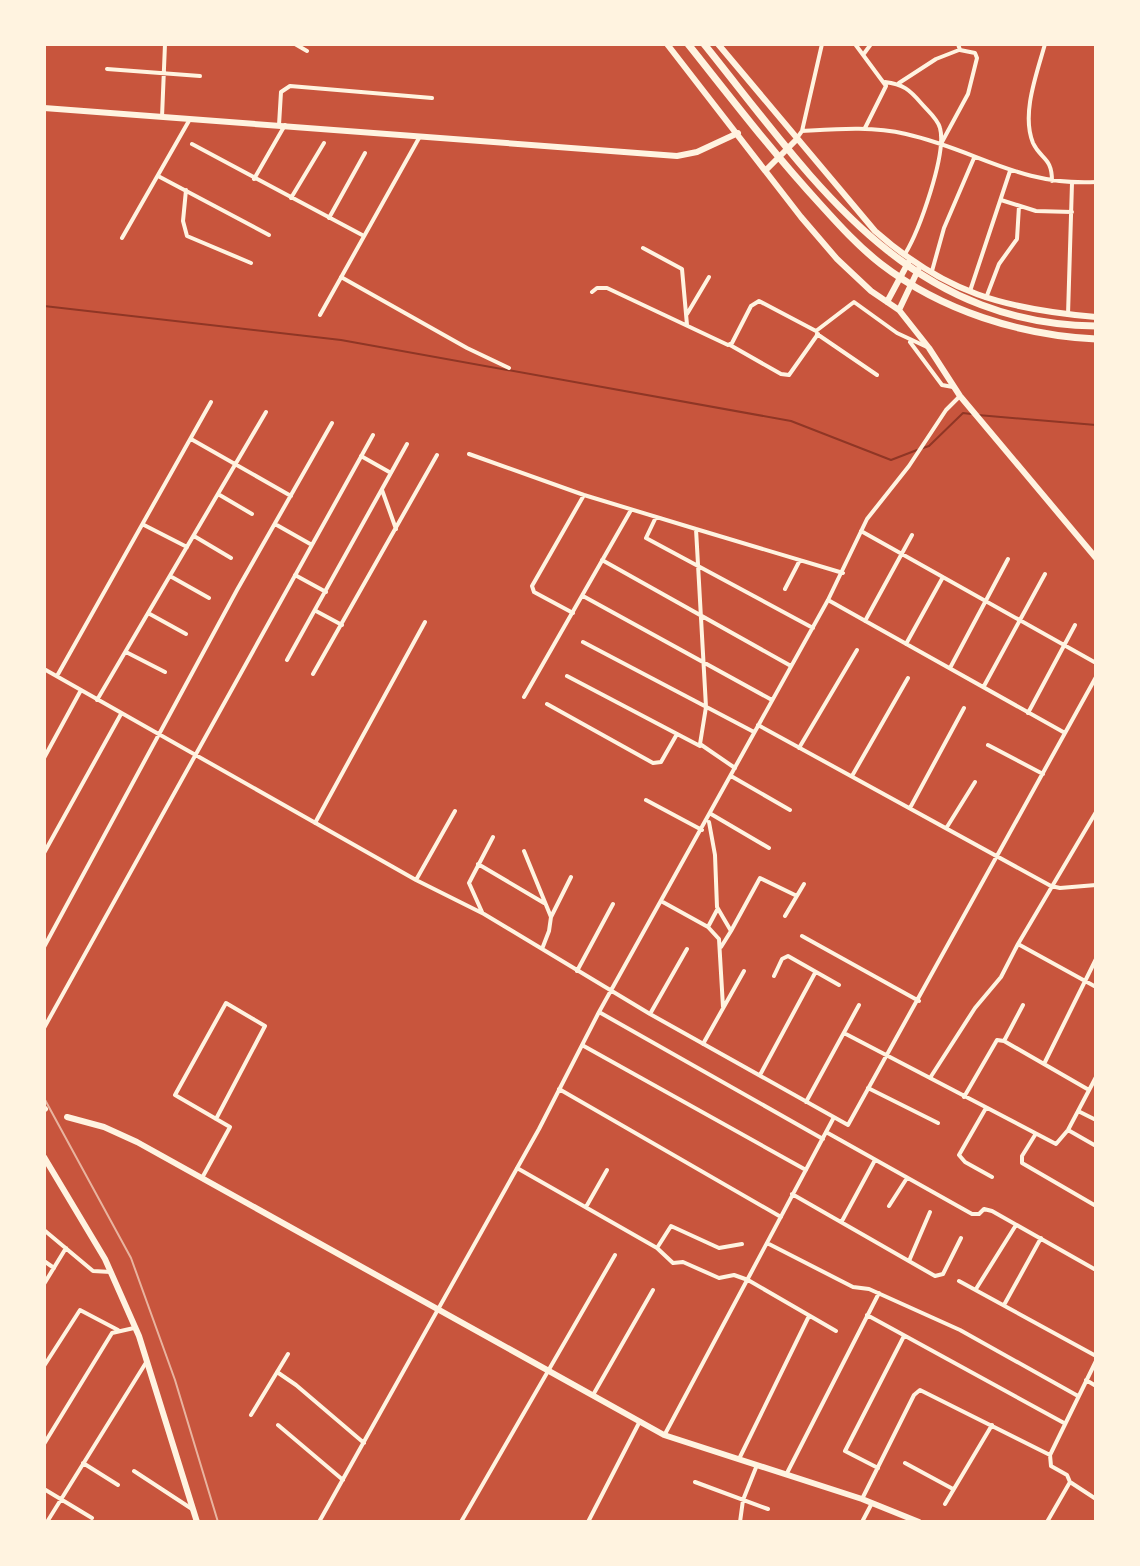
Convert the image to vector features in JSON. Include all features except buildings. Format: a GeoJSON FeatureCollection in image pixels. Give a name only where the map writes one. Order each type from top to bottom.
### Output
{"type":"FeatureCollection","features":[{"type":"Feature","properties":{"kind":"highway"},"geometry":{"type":"LineString","coordinates":[[688,44],[773,150],[853,241],[898,275],[955,307],[995,322],[1043,334],[1096,339]]}},
{"type":"Feature","properties":{"kind":"highway"},"geometry":{"type":"LineString","coordinates":[[704,44],[792,154],[865,234],[963,298],[1000,311],[1061,324],[1096,326]]}},
{"type":"Feature","properties":{"kind":"street"},"geometry":{"type":"LineString","coordinates":[[162,117],[165,44]]}},
{"type":"Feature","properties":{"kind":"street"},"geometry":{"type":"LineString","coordinates":[[295,44],[307,51]]}},
{"type":"Feature","properties":{"kind":"street"},"geometry":{"type":"LineString","coordinates":[[667,44],[801,217],[837,259],[899,310],[971,410],[1096,558]]}},
{"type":"Feature","properties":{"kind":"street"},"geometry":{"type":"LineString","coordinates":[[718,44],[796,140],[875,231],[905,260]]}},
{"type":"Feature","properties":{"kind":"street"},"geometry":{"type":"LineString","coordinates":[[766,170],[802,131],[822,44]]}},
{"type":"Feature","properties":{"kind":"street"},"geometry":{"type":"LineString","coordinates":[[855,44],[885,82],[885,90],[865,128]]}},
{"type":"Feature","properties":{"kind":"street"},"geometry":{"type":"LineString","coordinates":[[863,55],[871,44]]}},
{"type":"Feature","properties":{"kind":"street"},"geometry":{"type":"LineString","coordinates":[[1045,44],[1032,97],[1031,130],[1034,145],[1051,165],[1052,181]]}},
{"type":"Feature","properties":{"kind":"street"},"geometry":{"type":"LineString","coordinates":[[887,302],[921,223],[941,144],[968,94],[977,58],[975,53],[959,47],[899,83]]}},
{"type":"Feature","properties":{"kind":"street"},"geometry":{"type":"LineString","coordinates":[[107,69],[200,76]]}},
{"type":"Feature","properties":{"kind":"street"},"geometry":{"type":"LineString","coordinates":[[885,82],[899,83],[910,91],[939,124],[941,144]]}},
{"type":"Feature","properties":{"kind":"street"},"geometry":{"type":"LineString","coordinates":[[254,179],[282,125],[281,92],[290,86],[432,98]]}},
{"type":"Feature","properties":{"kind":"street"},"geometry":{"type":"LineString","coordinates":[[44,108],[677,156],[697,152],[738,133]]}},
{"type":"Feature","properties":{"kind":"street"},"geometry":{"type":"LineString","coordinates":[[122,238],[190,119]]}},
{"type":"Feature","properties":{"kind":"street"},"geometry":{"type":"LineString","coordinates":[[802,131],[865,128],[906,134],[1010,171],[1052,181],[1096,182]]}},
{"type":"Feature","properties":{"kind":"street"},"geometry":{"type":"LineString","coordinates":[[320,315],[420,136]]}},
{"type":"Feature","properties":{"kind":"street"},"geometry":{"type":"LineString","coordinates":[[291,198],[324,143]]}},
{"type":"Feature","properties":{"kind":"street"},"geometry":{"type":"LineString","coordinates":[[192,144],[364,236]]}},
{"type":"Feature","properties":{"kind":"street"},"geometry":{"type":"LineString","coordinates":[[329,218],[365,153]]}},
{"type":"Feature","properties":{"kind":"street"},"geometry":{"type":"LineString","coordinates":[[931,275],[940,238],[974,158]]}},
{"type":"Feature","properties":{"kind":"street"},"geometry":{"type":"LineString","coordinates":[[969,293],[1010,171]]}},
{"type":"Feature","properties":{"kind":"street"},"geometry":{"type":"LineString","coordinates":[[158,176],[269,235]]}},
{"type":"Feature","properties":{"kind":"street"},"geometry":{"type":"LineString","coordinates":[[1068,315],[1072,183]]}},
{"type":"Feature","properties":{"kind":"street"},"geometry":{"type":"LineString","coordinates":[[186,190],[183,221],[187,236],[251,263]]}},
{"type":"Feature","properties":{"kind":"street"},"geometry":{"type":"LineString","coordinates":[[1001,200],[1045,212],[1072,212]]}},
{"type":"Feature","properties":{"kind":"street"},"geometry":{"type":"LineString","coordinates":[[986,298],[1001,260],[1017,239],[1019,206]]}},
{"type":"Feature","properties":{"kind":"street"},"geometry":{"type":"LineString","coordinates":[[643,248],[682,269],[687,325]]}},
{"type":"Feature","properties":{"kind":"street"},"geometry":{"type":"LineString","coordinates":[[899,310],[919,270],[986,298],[1068,315],[1096,317]]}},
{"type":"Feature","properties":{"kind":"street"},"geometry":{"type":"LineString","coordinates":[[341,277],[467,348],[509,368]]}},
{"type":"Feature","properties":{"kind":"street"},"geometry":{"type":"LineString","coordinates":[[686,316],[709,277]]}},
{"type":"Feature","properties":{"kind":"street"},"geometry":{"type":"LineString","coordinates":[[592,292],[597,288],[607,288],[730,345],[781,374],[789,375],[818,334]]}},
{"type":"Feature","properties":{"kind":"street"},"geometry":{"type":"LineString","coordinates":[[730,345],[751,306],[759,301],[818,334],[877,375]]}},
{"type":"Feature","properties":{"kind":"street"},"geometry":{"type":"LineString","coordinates":[[812,331],[819,330],[854,302],[908,339],[929,348]]}},
{"type":"Feature","properties":{"kind":"street"},"geometry":{"type":"LineString","coordinates":[[908,339],[942,385],[953,387]]}},
{"type":"Feature","properties":{"kind":"street"},"geometry":{"type":"LineString","coordinates":[[319,1522],[517,1168],[610,991],[710,817],[843,573],[871,512],[917,455],[946,410],[960,396]]}},
{"type":"Feature","properties":{"kind":"street"},"geometry":{"type":"LineString","coordinates":[[57,676],[211,402]]}},
{"type":"Feature","properties":{"kind":"street"},"geometry":{"type":"LineString","coordinates":[[97,700],[266,412]]}},
{"type":"Feature","properties":{"kind":"street"},"geometry":{"type":"LineString","coordinates":[[44,947],[332,423]]}},
{"type":"Feature","properties":{"kind":"street"},"geometry":{"type":"LineString","coordinates":[[44,1028],[373,435]]}},
{"type":"Feature","properties":{"kind":"street"},"geometry":{"type":"LineString","coordinates":[[191,439],[291,496]]}},
{"type":"Feature","properties":{"kind":"street"},"geometry":{"type":"LineString","coordinates":[[287,660],[407,444]]}},
{"type":"Feature","properties":{"kind":"street"},"geometry":{"type":"LineString","coordinates":[[469,454],[631,510],[843,573]]}},
{"type":"Feature","properties":{"kind":"street"},"geometry":{"type":"LineString","coordinates":[[313,674],[437,455]]}},
{"type":"Feature","properties":{"kind":"street"},"geometry":{"type":"LineString","coordinates":[[361,456],[391,473]]}},
{"type":"Feature","properties":{"kind":"street"},"geometry":{"type":"LineString","coordinates":[[382,489],[396,529]]}},
{"type":"Feature","properties":{"kind":"street"},"geometry":{"type":"LineString","coordinates":[[218,494],[252,514]]}},
{"type":"Feature","properties":{"kind":"street"},"geometry":{"type":"LineString","coordinates":[[573,613],[534,592],[532,586],[584,495]]}},
{"type":"Feature","properties":{"kind":"street"},"geometry":{"type":"LineString","coordinates":[[524,697],[631,510]]}},
{"type":"Feature","properties":{"kind":"street"},"geometry":{"type":"LineString","coordinates":[[656,517],[646,538],[813,628]]}},
{"type":"Feature","properties":{"kind":"street"},"geometry":{"type":"LineString","coordinates":[[275,524],[312,545]]}},
{"type":"Feature","properties":{"kind":"street"},"geometry":{"type":"LineString","coordinates":[[144,525],[187,547]]}},
{"type":"Feature","properties":{"kind":"street"},"geometry":{"type":"LineString","coordinates":[[696,529],[706,707],[702,747]]}},
{"type":"Feature","properties":{"kind":"street"},"geometry":{"type":"LineString","coordinates":[[861,531],[1096,663]]}},
{"type":"Feature","properties":{"kind":"street"},"geometry":{"type":"LineString","coordinates":[[865,621],[912,535]]}},
{"type":"Feature","properties":{"kind":"street"},"geometry":{"type":"LineString","coordinates":[[194,536],[231,558]]}},
{"type":"Feature","properties":{"kind":"street"},"geometry":{"type":"LineString","coordinates":[[950,668],[1008,559]]}},
{"type":"Feature","properties":{"kind":"street"},"geometry":{"type":"LineString","coordinates":[[602,560],[791,666]]}},
{"type":"Feature","properties":{"kind":"street"},"geometry":{"type":"LineString","coordinates":[[785,589],[800,560]]}},
{"type":"Feature","properties":{"kind":"street"},"geometry":{"type":"LineString","coordinates":[[984,686],[1045,574]]}},
{"type":"Feature","properties":{"kind":"street"},"geometry":{"type":"LineString","coordinates":[[295,575],[326,592]]}},
{"type":"Feature","properties":{"kind":"street"},"geometry":{"type":"LineString","coordinates":[[170,576],[209,598]]}},
{"type":"Feature","properties":{"kind":"street"},"geometry":{"type":"LineString","coordinates":[[906,644],[943,577]]}},
{"type":"Feature","properties":{"kind":"street"},"geometry":{"type":"LineString","coordinates":[[583,596],[772,700]]}},
{"type":"Feature","properties":{"kind":"street"},"geometry":{"type":"LineString","coordinates":[[828,600],[1065,733]]}},
{"type":"Feature","properties":{"kind":"street"},"geometry":{"type":"LineString","coordinates":[[315,610],[342,625]]}},
{"type":"Feature","properties":{"kind":"street"},"geometry":{"type":"LineString","coordinates":[[148,613],[186,634]]}},
{"type":"Feature","properties":{"kind":"street"},"geometry":{"type":"LineString","coordinates":[[315,823],[425,622]]}},
{"type":"Feature","properties":{"kind":"street"},"geometry":{"type":"LineString","coordinates":[[1028,713],[1075,625]]}},
{"type":"Feature","properties":{"kind":"street"},"geometry":{"type":"LineString","coordinates":[[583,642],[754,732]]}},
{"type":"Feature","properties":{"kind":"street"},"geometry":{"type":"LineString","coordinates":[[799,748],[857,650]]}},
{"type":"Feature","properties":{"kind":"street"},"geometry":{"type":"LineString","coordinates":[[126,652],[165,672]]}},
{"type":"Feature","properties":{"kind":"street"},"geometry":{"type":"LineString","coordinates":[[44,669],[416,880],[484,914],[610,991],[848,1125],[1096,677]]}},
{"type":"Feature","properties":{"kind":"street"},"geometry":{"type":"LineString","coordinates":[[567,676],[702,747],[735,768]]}},
{"type":"Feature","properties":{"kind":"street"},"geometry":{"type":"LineString","coordinates":[[852,776],[908,678]]}},
{"type":"Feature","properties":{"kind":"street"},"geometry":{"type":"LineString","coordinates":[[44,758],[81,690]]}},
{"type":"Feature","properties":{"kind":"street"},"geometry":{"type":"LineString","coordinates":[[547,704],[653,763],[661,762],[677,734]]}},
{"type":"Feature","properties":{"kind":"street"},"geometry":{"type":"LineString","coordinates":[[910,808],[964,708]]}},
{"type":"Feature","properties":{"kind":"street"},"geometry":{"type":"LineString","coordinates":[[44,853],[121,714]]}},
{"type":"Feature","properties":{"kind":"street"},"geometry":{"type":"LineString","coordinates":[[758,725],[1051,886],[1096,885]]}},
{"type":"Feature","properties":{"kind":"street"},"geometry":{"type":"LineString","coordinates":[[988,745],[1043,774]]}},
{"type":"Feature","properties":{"kind":"street"},"geometry":{"type":"LineString","coordinates":[[731,776],[790,810]]}},
{"type":"Feature","properties":{"kind":"street"},"geometry":{"type":"LineString","coordinates":[[946,828],[975,782]]}},
{"type":"Feature","properties":{"kind":"street"},"geometry":{"type":"LineString","coordinates":[[646,800],[702,830]]}},
{"type":"Feature","properties":{"kind":"street"},"geometry":{"type":"LineString","coordinates":[[416,880],[455,811]]}},
{"type":"Feature","properties":{"kind":"street"},"geometry":{"type":"LineString","coordinates":[[930,1078],[975,1008],[1001,977],[1096,812]]}},
{"type":"Feature","properties":{"kind":"street"},"geometry":{"type":"LineString","coordinates":[[710,817],[769,848]]}},
{"type":"Feature","properties":{"kind":"street"},"geometry":{"type":"LineString","coordinates":[[708,927],[717,910],[710,817]]}},
{"type":"Feature","properties":{"kind":"street"},"geometry":{"type":"LineString","coordinates":[[484,914],[469,883],[493,837]]}},
{"type":"Feature","properties":{"kind":"street"},"geometry":{"type":"LineString","coordinates":[[524,851],[551,917]]}},
{"type":"Feature","properties":{"kind":"street"},"geometry":{"type":"LineString","coordinates":[[478,864],[544,903]]}},
{"type":"Feature","properties":{"kind":"street"},"geometry":{"type":"LineString","coordinates":[[542,949],[551,917],[571,877]]}},
{"type":"Feature","properties":{"kind":"street"},"geometry":{"type":"LineString","coordinates":[[720,950],[760,878],[797,896]]}},
{"type":"Feature","properties":{"kind":"street"},"geometry":{"type":"LineString","coordinates":[[785,916],[804,884]]}},
{"type":"Feature","properties":{"kind":"street"},"geometry":{"type":"LineString","coordinates":[[661,901],[708,927],[717,936],[723,1007]]}},
{"type":"Feature","properties":{"kind":"street"},"geometry":{"type":"LineString","coordinates":[[577,971],[613,904]]}},
{"type":"Feature","properties":{"kind":"street"},"geometry":{"type":"LineString","coordinates":[[717,910],[731,931]]}},
{"type":"Feature","properties":{"kind":"street"},"geometry":{"type":"LineString","coordinates":[[802,936],[919,1001]]}},
{"type":"Feature","properties":{"kind":"street"},"geometry":{"type":"LineString","coordinates":[[1018,944],[1096,987]]}},
{"type":"Feature","properties":{"kind":"street"},"geometry":{"type":"LineString","coordinates":[[650,1014],[687,949]]}},
{"type":"Feature","properties":{"kind":"street"},"geometry":{"type":"LineString","coordinates":[[774,976],[785,957],[839,985]]}},
{"type":"Feature","properties":{"kind":"street"},"geometry":{"type":"LineString","coordinates":[[1044,1064],[1096,959]]}},
{"type":"Feature","properties":{"kind":"street"},"geometry":{"type":"LineString","coordinates":[[703,1044],[744,971]]}},
{"type":"Feature","properties":{"kind":"street"},"geometry":{"type":"LineString","coordinates":[[760,1075],[815,973]]}},
{"type":"Feature","properties":{"kind":"street"},"geometry":{"type":"LineString","coordinates":[[202,1178],[230,1127],[216,1119],[175,1095],[226,1003],[265,1026],[216,1119]]}},
{"type":"Feature","properties":{"kind":"street"},"geometry":{"type":"LineString","coordinates":[[806,1102],[859,1005]]}},
{"type":"Feature","properties":{"kind":"street"},"geometry":{"type":"LineString","coordinates":[[1004,1041],[1023,1005]]}},
{"type":"Feature","properties":{"kind":"street"},"geometry":{"type":"LineString","coordinates":[[599,1012],[823,1139]]}},
{"type":"Feature","properties":{"kind":"street"},"geometry":{"type":"LineString","coordinates":[[844,1033],[1056,1144],[1068,1130],[1096,1077]]}},
{"type":"Feature","properties":{"kind":"street"},"geometry":{"type":"LineString","coordinates":[[964,1097],[997,1040],[1004,1041],[1089,1090]]}},
{"type":"Feature","properties":{"kind":"street"},"geometry":{"type":"LineString","coordinates":[[582,1045],[806,1170]]}},
{"type":"Feature","properties":{"kind":"street"},"geometry":{"type":"LineString","coordinates":[[868,1088],[938,1123]]}},
{"type":"Feature","properties":{"kind":"street"},"geometry":{"type":"LineString","coordinates":[[559,1089],[781,1217]]}},
{"type":"Feature","properties":{"kind":"street"},"geometry":{"type":"LineString","coordinates":[[986,1108],[959,1155],[965,1162],[992,1177]]}},
{"type":"Feature","properties":{"kind":"street"},"geometry":{"type":"LineString","coordinates":[[1078,1111],[1096,1120]]}},
{"type":"Feature","properties":{"kind":"street"},"geometry":{"type":"LineString","coordinates":[[67,1117],[119,1133],[664,1435],[862,1499],[919,1522]]}},
{"type":"Feature","properties":{"kind":"street"},"geometry":{"type":"LineString","coordinates":[[664,1435],[833,1119]]}},
{"type":"Feature","properties":{"kind":"street"},"geometry":{"type":"LineString","coordinates":[[1068,1130],[1096,1146]]}},
{"type":"Feature","properties":{"kind":"street"},"geometry":{"type":"LineString","coordinates":[[826,1132],[972,1214],[988,1209],[1096,1270]]}},
{"type":"Feature","properties":{"kind":"street"},"geometry":{"type":"LineString","coordinates":[[1035,1135],[1022,1156],[1022,1163],[1096,1206]]}},
{"type":"Feature","properties":{"kind":"street"},"geometry":{"type":"LineString","coordinates":[[45,1160],[111,1272],[135,1328],[197,1522]]}},
{"type":"Feature","properties":{"kind":"street"},"geometry":{"type":"LineString","coordinates":[[842,1222],[875,1160]]}},
{"type":"Feature","properties":{"kind":"street"},"geometry":{"type":"LineString","coordinates":[[517,1168],[657,1248],[673,1263],[683,1262],[719,1278],[734,1275],[748,1280],[836,1331]]}},
{"type":"Feature","properties":{"kind":"street"},"geometry":{"type":"LineString","coordinates":[[586,1207],[607,1170]]}},
{"type":"Feature","properties":{"kind":"street"},"geometry":{"type":"LineString","coordinates":[[889,1206],[907,1178]]}},
{"type":"Feature","properties":{"kind":"street"},"geometry":{"type":"LineString","coordinates":[[792,1194],[940,1276],[961,1238]]}},
{"type":"Feature","properties":{"kind":"street"},"geometry":{"type":"LineString","coordinates":[[909,1261],[930,1212]]}},
{"type":"Feature","properties":{"kind":"street"},"geometry":{"type":"LineString","coordinates":[[976,1289],[1016,1225]]}},
{"type":"Feature","properties":{"kind":"street"},"geometry":{"type":"LineString","coordinates":[[657,1248],[671,1226],[719,1248],[742,1244]]}},
{"type":"Feature","properties":{"kind":"street"},"geometry":{"type":"LineString","coordinates":[[44,1230],[95,1272],[111,1272]]}},
{"type":"Feature","properties":{"kind":"street"},"geometry":{"type":"LineString","coordinates":[[1004,1305],[1041,1238]]}},
{"type":"Feature","properties":{"kind":"street"},"geometry":{"type":"LineString","coordinates":[[767,1243],[853,1287],[879,1293],[960,1330],[1078,1396]]}},
{"type":"Feature","properties":{"kind":"street"},"geometry":{"type":"LineString","coordinates":[[44,1284],[66,1248]]}},
{"type":"Feature","properties":{"kind":"street"},"geometry":{"type":"LineString","coordinates":[[461,1522],[615,1255]]}},
{"type":"Feature","properties":{"kind":"street"},"geometry":{"type":"LineString","coordinates":[[44,1261],[54,1268]]}},
{"type":"Feature","properties":{"kind":"street"},"geometry":{"type":"LineString","coordinates":[[959,1281],[1096,1359],[1050,1455],[1051,1466],[1096,1499]]}},
{"type":"Feature","properties":{"kind":"street"},"geometry":{"type":"LineString","coordinates":[[593,1395],[653,1290]]}},
{"type":"Feature","properties":{"kind":"street"},"geometry":{"type":"LineString","coordinates":[[786,1475],[879,1293]]}},
{"type":"Feature","properties":{"kind":"street"},"geometry":{"type":"LineString","coordinates":[[44,1366],[80,1310],[118,1330]]}},
{"type":"Feature","properties":{"kind":"street"},"geometry":{"type":"LineString","coordinates":[[867,1315],[1064,1423]]}},
{"type":"Feature","properties":{"kind":"street"},"geometry":{"type":"LineString","coordinates":[[739,1459],[809,1316]]}},
{"type":"Feature","properties":{"kind":"street"},"geometry":{"type":"LineString","coordinates":[[44,1444],[112,1333],[135,1328]]}},
{"type":"Feature","properties":{"kind":"street"},"geometry":{"type":"LineString","coordinates":[[878,1468],[845,1451],[904,1336]]}},
{"type":"Feature","properties":{"kind":"street"},"geometry":{"type":"LineString","coordinates":[[251,1415],[288,1354]]}},
{"type":"Feature","properties":{"kind":"street"},"geometry":{"type":"LineString","coordinates":[[47,1522],[148,1361]]}},
{"type":"Feature","properties":{"kind":"street"},"geometry":{"type":"LineString","coordinates":[[277,1372],[364,1443]]}},
{"type":"Feature","properties":{"kind":"street"},"geometry":{"type":"LineString","coordinates":[[1086,1380],[1096,1386]]}},
{"type":"Feature","properties":{"kind":"street"},"geometry":{"type":"LineString","coordinates":[[862,1499],[914,1395],[920,1390],[1050,1455]]}},
{"type":"Feature","properties":{"kind":"street"},"geometry":{"type":"LineString","coordinates":[[588,1522],[640,1421]]}},
{"type":"Feature","properties":{"kind":"street"},"geometry":{"type":"LineString","coordinates":[[278,1425],[343,1480]]}},
{"type":"Feature","properties":{"kind":"street"},"geometry":{"type":"LineString","coordinates":[[945,1504],[992,1425]]}},
{"type":"Feature","properties":{"kind":"street"},"geometry":{"type":"LineString","coordinates":[[83,1463],[118,1485]]}},
{"type":"Feature","properties":{"kind":"street"},"geometry":{"type":"LineString","coordinates":[[905,1463],[953,1489]]}},
{"type":"Feature","properties":{"kind":"street"},"geometry":{"type":"LineString","coordinates":[[740,1522],[743,1500],[757,1465]]}},
{"type":"Feature","properties":{"kind":"street"},"geometry":{"type":"LineString","coordinates":[[134,1471],[193,1510]]}},
{"type":"Feature","properties":{"kind":"street"},"geometry":{"type":"LineString","coordinates":[[695,1482],[768,1509]]}},
{"type":"Feature","properties":{"kind":"street"},"geometry":{"type":"LineString","coordinates":[[1047,1522],[1070,1482]]}},
{"type":"Feature","properties":{"kind":"street"},"geometry":{"type":"LineString","coordinates":[[44,1489],[92,1518]]}},
{"type":"Feature","properties":{"kind":"street"},"geometry":{"type":"LineString","coordinates":[[862,1522],[872,1503]]}},
{"type":"Feature","properties":{"kind":"waterway"},"geometry":{"type":"LineString","coordinates":[[44,306],[341,340],[791,421],[891,460],[917,450]]}},
{"type":"Feature","properties":{"kind":"waterway"},"geometry":{"type":"LineString","coordinates":[[923,448],[929,446],[963,413],[971,414]]}},
{"type":"Feature","properties":{"kind":"waterway"},"geometry":{"type":"LineString","coordinates":[[978,415],[1096,425]]}},
{"type":"Feature","properties":{"kind":"railway"},"geometry":{"type":"LineString","coordinates":[[44,1098],[131,1258],[175,1380],[218,1522]]}}]}
